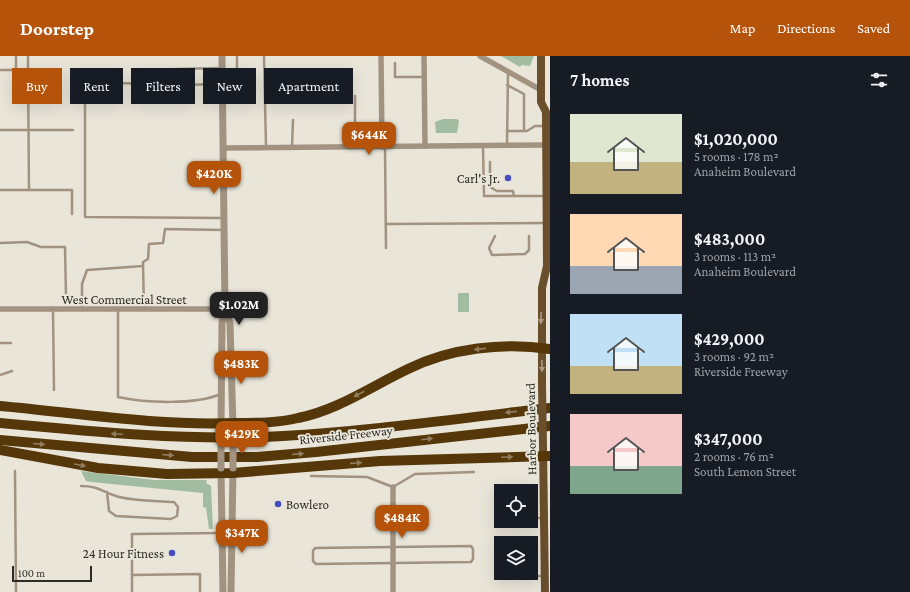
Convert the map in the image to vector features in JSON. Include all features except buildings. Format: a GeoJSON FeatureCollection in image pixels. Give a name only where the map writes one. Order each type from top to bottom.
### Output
{"type":"FeatureCollection","features":[{"type":"Feature","properties":{"kind":"highway"},"geometry":{"type":"LineString","coordinates":[[0,406],[163,423],[221,426],[286,420],[319,412],[409,368],[449,354],[494,348],[546,349]]}},
{"type":"Feature","properties":{"kind":"highway","name":"Riverside Freeway"},"geometry":{"type":"LineString","coordinates":[[0,423],[102,433],[238,437],[349,430],[550,408]]}},
{"type":"Feature","properties":{"kind":"highway","name":"Riverside Freeway"},"geometry":{"type":"LineString","coordinates":[[0,440],[192,457],[257,457],[316,452],[550,426]]}},
{"type":"Feature","properties":{"kind":"highway"},"geometry":{"type":"LineString","coordinates":[[0,450],[133,473],[167,474],[545,452]]}},
{"type":"Feature","properties":{"kind":"main road","name":"Harbor Boulevard"},"geometry":{"type":"LineString","coordinates":[[541,56],[541,102],[547,116],[548,145],[548,180],[546,196],[548,268],[542,281],[546,349],[542,384],[545,452],[540,518],[547,554],[541,576],[545,592]]}},
{"type":"Feature","properties":{"kind":"street"},"geometry":{"type":"LineString","coordinates":[[222,56],[222,68]]}},
{"type":"Feature","properties":{"kind":"street"},"geometry":{"type":"LineString","coordinates":[[381,56],[384,147]]}},
{"type":"Feature","properties":{"kind":"street"},"geometry":{"type":"LineString","coordinates":[[424,56],[424,146]]}},
{"type":"Feature","properties":{"kind":"street"},"geometry":{"type":"LineString","coordinates":[[480,56],[508,73],[541,90]]}},
{"type":"Feature","properties":{"kind":"street"},"geometry":{"type":"LineString","coordinates":[[222,104],[225,309],[222,323],[220,394],[223,592]]}},
{"type":"Feature","properties":{"kind":"street"},"geometry":{"type":"LineString","coordinates":[[222,148],[548,145]]}},
{"type":"Feature","properties":{"kind":"street"},"geometry":{"type":"LineString","coordinates":[[225,309],[230,323],[233,425],[231,592]]}},
{"type":"Feature","properties":{"kind":"street","name":"West Commercial Street"},"geometry":{"type":"LineString","coordinates":[[0,310],[225,309]]}},
{"type":"Feature","properties":{"kind":"street"},"geometry":{"type":"LineString","coordinates":[[393,487],[393,592]]}},
{"type":"Feature","properties":{"kind":"lane"},"geometry":{"type":"LineString","coordinates":[[16,56],[16,68]]}},
{"type":"Feature","properties":{"kind":"lane"},"geometry":{"type":"LineString","coordinates":[[28,56],[28,68]]}},
{"type":"Feature","properties":{"kind":"lane"},"geometry":{"type":"LineString","coordinates":[[237,56],[237,68]]}},
{"type":"Feature","properties":{"kind":"lane"},"geometry":{"type":"LineString","coordinates":[[264,56],[266,148]]}},
{"type":"Feature","properties":{"kind":"lane"},"geometry":{"type":"LineString","coordinates":[[395,63],[395,77],[425,77]]}},
{"type":"Feature","properties":{"kind":"lane"},"geometry":{"type":"LineString","coordinates":[[0,70],[12,70]]}},
{"type":"Feature","properties":{"kind":"lane"},"geometry":{"type":"LineString","coordinates":[[507,146],[508,73]]}},
{"type":"Feature","properties":{"kind":"lane"},"geometry":{"type":"LineString","coordinates":[[203,84],[85,82],[86,216],[223,218]]}},
{"type":"Feature","properties":{"kind":"lane"},"geometry":{"type":"LineString","coordinates":[[507,85],[524,94],[524,131]]}},
{"type":"Feature","properties":{"kind":"lane"},"geometry":{"type":"LineString","coordinates":[[354,96],[355,147]]}},
{"type":"Feature","properties":{"kind":"lane"},"geometry":{"type":"LineString","coordinates":[[28,104],[29,190]]}},
{"type":"Feature","properties":{"kind":"lane"},"geometry":{"type":"LineString","coordinates":[[507,132],[524,131],[535,126],[547,116]]}},
{"type":"Feature","properties":{"kind":"lane"},"geometry":{"type":"LineString","coordinates":[[292,120],[292,148]]}},
{"type":"Feature","properties":{"kind":"lane"},"geometry":{"type":"LineString","coordinates":[[0,130],[73,130]]}},
{"type":"Feature","properties":{"kind":"lane"},"geometry":{"type":"LineString","coordinates":[[483,146],[484,196],[546,196]]}},
{"type":"Feature","properties":{"kind":"lane"},"geometry":{"type":"LineString","coordinates":[[384,147],[386,248]]}},
{"type":"Feature","properties":{"kind":"lane"},"geometry":{"type":"LineString","coordinates":[[490,162],[490,187],[496,191],[513,191],[514,196]]}},
{"type":"Feature","properties":{"kind":"lane"},"geometry":{"type":"LineString","coordinates":[[0,190],[72,190],[72,214]]}},
{"type":"Feature","properties":{"kind":"lane"},"geometry":{"type":"LineString","coordinates":[[386,224],[548,227]]}},
{"type":"Feature","properties":{"kind":"lane"},"geometry":{"type":"LineString","coordinates":[[144,309],[143,266],[144,261],[148,259],[148,245],[163,243],[165,230],[224,230]]}},
{"type":"Feature","properties":{"kind":"lane"},"geometry":{"type":"LineString","coordinates":[[495,236],[488,248],[490,254],[495,255],[525,254],[529,250],[529,236]]}},
{"type":"Feature","properties":{"kind":"lane"},"geometry":{"type":"LineString","coordinates":[[0,243],[26,242],[41,247],[65,247],[66,296]]}},
{"type":"Feature","properties":{"kind":"lane"},"geometry":{"type":"LineString","coordinates":[[82,309],[82,284],[87,270],[143,266]]}},
{"type":"Feature","properties":{"kind":"lane"},"geometry":{"type":"LineString","coordinates":[[118,309],[118,397],[133,400],[198,401],[220,394]]}},
{"type":"Feature","properties":{"kind":"lane"},"geometry":{"type":"LineString","coordinates":[[50,310],[54,390]]}},
{"type":"Feature","properties":{"kind":"lane"},"geometry":{"type":"LineString","coordinates":[[0,344],[11,343]]}},
{"type":"Feature","properties":{"kind":"lane"},"geometry":{"type":"LineString","coordinates":[[0,374],[12,371]]}},
{"type":"Feature","properties":{"kind":"lane"},"geometry":{"type":"LineString","coordinates":[[15,471],[16,592]]}},
{"type":"Feature","properties":{"kind":"lane"},"geometry":{"type":"LineString","coordinates":[[311,476],[367,477],[393,487],[415,474],[474,472]]}},
{"type":"Feature","properties":{"kind":"lane"},"geometry":{"type":"LineString","coordinates":[[81,486],[93,486],[107,492],[117,497],[174,502],[178,507],[177,516],[171,519],[116,516],[109,511],[107,492]]}},
{"type":"Feature","properties":{"kind":"lane"},"geometry":{"type":"LineString","coordinates":[[132,592],[132,534],[221,533]]}},
{"type":"Feature","properties":{"kind":"lane"},"geometry":{"type":"LineString","coordinates":[[471,546],[473,549],[473,559],[471,562],[316,564],[313,561],[313,551],[316,548],[393,547],[471,546]]}},
{"type":"Feature","properties":{"kind":"lane"},"geometry":{"type":"LineString","coordinates":[[132,575],[200,574],[200,592]]}},
{"type":"Feature","properties":{"kind":"green space"},"geometry":{"type":"Polygon","coordinates":[[[501,56],[534,56],[530,66],[522,65],[520,67],[501,56]]]}},
{"type":"Feature","properties":{"kind":"green space"},"geometry":{"type":"Polygon","coordinates":[[[443,119],[457,119],[459,121],[457,133],[436,133],[435,122],[443,119]]]}},
{"type":"Feature","properties":{"kind":"green space"},"geometry":{"type":"Polygon","coordinates":[[[458,293],[469,293],[469,312],[458,312],[458,293]]]}},
{"type":"Feature","properties":{"kind":"green space"},"geometry":{"type":"Polygon","coordinates":[[[81,471],[154,480],[207,480],[206,483],[211,486],[213,529],[209,529],[206,508],[203,507],[203,493],[91,482],[86,481],[81,471]]]}},
{"type":"Feature","properties":{"kind":"place","name":"Carl's Jr."},"geometry":{"type":"Point","coordinates":[508,178]}},
{"type":"Feature","properties":{"kind":"place","name":"Bowlero"},"geometry":{"type":"Point","coordinates":[278,504]}},
{"type":"Feature","properties":{"kind":"place","name":"24 Hour Fitness"},"geometry":{"type":"Point","coordinates":[172,553]}}]}
